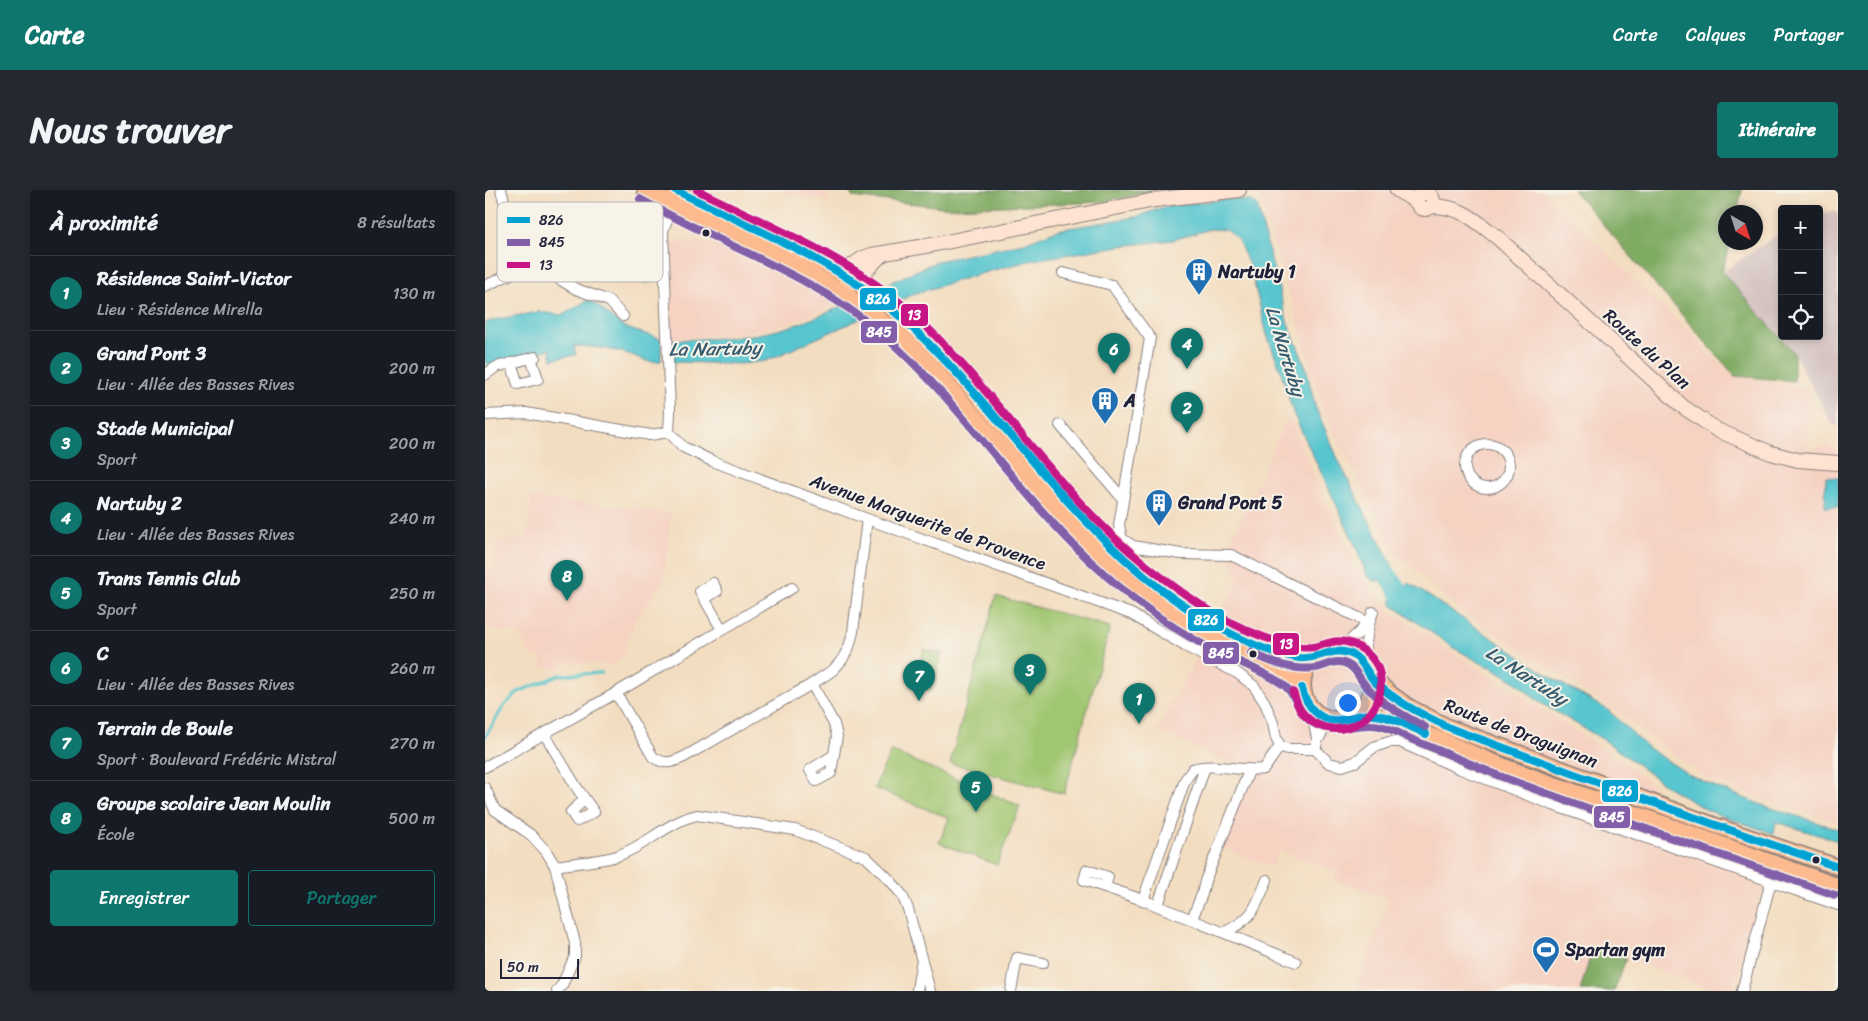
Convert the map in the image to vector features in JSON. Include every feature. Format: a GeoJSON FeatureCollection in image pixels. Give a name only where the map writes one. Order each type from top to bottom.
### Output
{"type":"FeatureCollection","features":[{"type":"Feature","properties":{"kind":"main road"},"geometry":{"type":"LineString","coordinates":[[651,191],[673,205],[780,256],[848,287],[868,292],[890,308],[940,354],[1072,508],[1132,566],[1163,591],[1186,606],[1249,640],[1272,651],[1304,658],[1316,658]]}},
{"type":"Feature","properties":{"kind":"main road"},"geometry":{"type":"LineString","coordinates":[[673,205],[747,224],[790,244],[848,287],[873,313],[930,364],[1069,526],[1116,571],[1154,602],[1177,617],[1284,673],[1302,688]]}},
{"type":"Feature","properties":{"kind":"main road"},"geometry":{"type":"LineString","coordinates":[[1339,651],[1349,653],[1358,658],[1368,671],[1371,687],[1369,698],[1363,708],[1355,715],[1335,720],[1321,716],[1310,707],[1302,688],[1303,676],[1308,666],[1316,658],[1323,654],[1339,651]]}},
{"type":"Feature","properties":{"kind":"main road","name":"Route de Draguignan"},"geometry":{"type":"LineString","coordinates":[[1368,671],[1391,694],[1409,706],[1448,726],[1714,825],[1838,867]]}},
{"type":"Feature","properties":{"kind":"main road","name":"Route de Draguignan"},"geometry":{"type":"LineString","coordinates":[[1355,715],[1382,716],[1508,768],[1838,886]]}},
{"type":"Feature","properties":{"kind":"street"},"geometry":{"type":"LineString","coordinates":[[848,287],[884,253],[1155,200],[1239,190]]}},
{"type":"Feature","properties":{"kind":"street","name":"Route du Plan"},"geometry":{"type":"LineString","coordinates":[[1397,190],[1424,197],[1473,218],[1498,238],[1682,406],[1717,430],[1771,453],[1798,460],[1838,463]]}},
{"type":"Feature","properties":{"kind":"street"},"geometry":{"type":"LineString","coordinates":[[485,415],[526,413],[649,435],[669,432],[670,412],[663,231],[673,205]]}},
{"type":"Feature","properties":{"kind":"street"},"geometry":{"type":"LineString","coordinates":[[1063,273],[1112,285],[1149,338],[1119,525],[1122,539],[1133,546],[1181,554],[1231,555],[1369,623]]}},
{"type":"Feature","properties":{"kind":"street"},"geometry":{"type":"LineString","coordinates":[[485,286],[497,280]]}},
{"type":"Feature","properties":{"kind":"street"},"geometry":{"type":"LineString","coordinates":[[564,282],[576,289],[609,301],[623,316]]}},
{"type":"Feature","properties":{"kind":"street"},"geometry":{"type":"LineString","coordinates":[[485,374],[496,367],[533,357],[538,379],[518,384],[511,363]]}},
{"type":"Feature","properties":{"kind":"street"},"geometry":{"type":"LineString","coordinates":[[1060,425],[1123,499]]}},
{"type":"Feature","properties":{"kind":"street","name":"Avenue Marguerite de Provence"},"geometry":{"type":"LineString","coordinates":[[669,432],[683,447],[712,461],[1131,614],[1185,646],[1237,673],[1254,686],[1265,703],[1280,746]]}},
{"type":"Feature","properties":{"kind":"street"},"geometry":{"type":"LineString","coordinates":[[1491,445],[1498,447],[1507,456],[1509,464],[1505,480],[1499,486],[1490,488],[1481,488],[1473,484],[1467,476],[1465,466],[1467,459],[1470,452],[1476,447],[1491,445]]}},
{"type":"Feature","properties":{"kind":"street"},"geometry":{"type":"LineString","coordinates":[[616,693],[653,757],[661,763],[670,763],[684,757],[812,684],[833,670],[842,660],[849,647],[853,632],[867,519]]}},
{"type":"Feature","properties":{"kind":"street"},"geometry":{"type":"LineString","coordinates":[[485,767],[545,735],[792,588]]}},
{"type":"Feature","properties":{"kind":"street"},"geometry":{"type":"LineString","coordinates":[[704,599],[722,630]]}},
{"type":"Feature","properties":{"kind":"street"},"geometry":{"type":"LineString","coordinates":[[1368,671],[1365,652],[1369,623],[1373,612]]}},
{"type":"Feature","properties":{"kind":"street"},"geometry":{"type":"LineString","coordinates":[[1339,651],[1369,623]]}},
{"type":"Feature","properties":{"kind":"street"},"geometry":{"type":"LineString","coordinates":[[812,684],[834,724],[837,736],[834,755]]}},
{"type":"Feature","properties":{"kind":"street"},"geometry":{"type":"LineString","coordinates":[[1310,707],[1317,738],[1315,749]]}},
{"type":"Feature","properties":{"kind":"street"},"geometry":{"type":"LineString","coordinates":[[1317,738],[1335,720]]}},
{"type":"Feature","properties":{"kind":"street"},"geometry":{"type":"LineString","coordinates":[[545,735],[585,799]]}},
{"type":"Feature","properties":{"kind":"street"},"geometry":{"type":"LineString","coordinates":[[1143,900],[1185,780],[1193,769],[1205,767],[1249,771],[1264,769],[1280,746],[1287,749],[1315,749],[1329,763],[1342,766],[1355,762],[1374,747],[1389,742],[1400,742],[1458,768],[1553,806],[1838,906]]}},
{"type":"Feature","properties":{"kind":"street"},"geometry":{"type":"LineString","coordinates":[[1158,905],[1205,767]]}},
{"type":"Feature","properties":{"kind":"street"},"geometry":{"type":"LineString","coordinates":[[1192,919],[1205,881],[1249,771]]}},
{"type":"Feature","properties":{"kind":"street"},"geometry":{"type":"LineString","coordinates":[[485,788],[495,810],[531,835],[546,851],[555,866],[575,943],[575,956],[562,985],[557,991]]}},
{"type":"Feature","properties":{"kind":"street"},"geometry":{"type":"LineString","coordinates":[[555,866],[617,856],[661,830],[697,815],[795,830],[866,857],[890,880],[908,909],[930,991]]}},
{"type":"Feature","properties":{"kind":"street"},"geometry":{"type":"LineString","coordinates":[[1225,932],[1239,925],[1254,911],[1267,880]]}},
{"type":"Feature","properties":{"kind":"street"},"geometry":{"type":"LineString","coordinates":[[1742,991],[1771,882]]}},
{"type":"Feature","properties":{"kind":"street"},"geometry":{"type":"LineString","coordinates":[[1105,887],[1158,905],[1296,962]]}},
{"type":"Feature","properties":{"kind":"street"},"geometry":{"type":"LineString","coordinates":[[1011,991],[1017,958],[1043,963]]}},
{"type":"Feature","properties":{"kind":"street"},"geometry":{"type":"LineString","coordinates":[[917,991],[918,974],[922,960]]}},
{"type":"Feature","properties":{"kind":"street"},"geometry":{"type":"LineString","coordinates":[[925,977],[935,991]]}},
{"type":"Feature","properties":{"kind":"shaded area"},"geometry":{"type":"Polygon","coordinates":[[[771,190],[826,190],[828,201],[771,190]]]}},
{"type":"Feature","properties":{"kind":"shaded area"},"geometry":{"type":"Polygon","coordinates":[[[1296,190],[1541,190],[1735,376],[1812,390],[1807,449],[1828,445],[1838,452],[1838,823],[1766,801],[1706,778],[1617,712],[1465,614],[1396,553],[1323,411],[1291,298],[1258,194],[1296,190]]]}},
{"type":"Feature","properties":{"kind":"shaded area"},"geometry":{"type":"Polygon","coordinates":[[[1838,212],[1838,426],[1832,424],[1794,353],[1782,340],[1823,340],[1823,213],[1838,212]]]}},
{"type":"Feature","properties":{"kind":"shaded area"},"geometry":{"type":"Polygon","coordinates":[[[1778,235],[1778,335],[1722,272],[1755,250],[1763,250],[1763,245],[1778,235]]]}},
{"type":"Feature","properties":{"kind":"shaded area"},"geometry":{"type":"Polygon","coordinates":[[[685,240],[749,249],[789,268],[842,301],[809,316],[766,329],[726,335],[671,339],[671,244],[685,240]]]}},
{"type":"Feature","properties":{"kind":"shaded area"},"geometry":{"type":"Polygon","coordinates":[[[1289,414],[1317,482],[1365,585],[1393,613],[1630,766],[1762,890],[1733,991],[1716,991],[1593,947],[1580,991],[1355,991],[1389,899],[1335,881],[1336,872],[1279,850],[1272,867],[1219,846],[1246,769],[1157,731],[1238,582],[1227,549],[1289,414]]]}},
{"type":"Feature","properties":{"kind":"shaded area"},"geometry":{"type":"Polygon","coordinates":[[[531,497],[671,513],[664,579],[634,622],[622,657],[612,665],[562,662],[561,669],[541,667],[542,657],[531,656],[519,634],[485,628],[485,570],[495,567],[495,541],[527,538],[531,497]]]}},
{"type":"Feature","properties":{"kind":"green space"},"geometry":{"type":"Polygon","coordinates":[[[849,190],[1157,190],[1105,202],[952,208],[852,197],[849,190]]]}},
{"type":"Feature","properties":{"kind":"green space"},"geometry":{"type":"Polygon","coordinates":[[[1573,190],[1742,190],[1739,205],[1718,205],[1718,250],[1728,250],[1722,272],[1778,335],[1778,340],[1782,340],[1794,353],[1794,381],[1735,376],[1573,190]]]}},
{"type":"Feature","properties":{"kind":"green space"},"geometry":{"type":"Polygon","coordinates":[[[996,596],[1110,627],[1064,794],[950,763],[996,596]]]}},
{"type":"Feature","properties":{"kind":"green space"},"geometry":{"type":"Polygon","coordinates":[[[924,649],[942,654],[931,691],[914,686],[924,649]]]}},
{"type":"Feature","properties":{"kind":"green space"},"geometry":{"type":"Polygon","coordinates":[[[891,751],[1020,806],[997,865],[939,843],[949,818],[874,788],[891,751]]]}},
{"type":"Feature","properties":{"kind":"green space"},"geometry":{"type":"Polygon","coordinates":[[[1593,947],[1626,959],[1614,991],[1580,991],[1593,947]]]}},
{"type":"Feature","properties":{"kind":"water"},"geometry":{"type":"Polygon","coordinates":[[[1230,199],[1251,201],[1257,205],[1287,321],[1306,367],[1315,406],[1341,466],[1393,567],[1377,581],[1367,576],[1354,542],[1294,415],[1267,335],[1250,267],[1238,240],[1227,230],[1210,229],[1173,240],[1120,246],[1033,260],[913,294],[897,302],[878,288],[938,261],[1024,243],[1057,230],[1136,217],[1167,206],[1230,199]]]}},
{"type":"Feature","properties":{"kind":"water"},"geometry":{"type":"Polygon","coordinates":[[[588,300],[627,328],[661,339],[661,361],[646,361],[606,349],[574,346],[576,355],[552,359],[550,349],[487,365],[485,359],[485,323],[538,312],[563,315],[588,300]]]}},
{"type":"Feature","properties":{"kind":"water"},"geometry":{"type":"Polygon","coordinates":[[[846,304],[864,317],[766,361],[740,364],[673,362],[672,340],[722,338],[764,333],[800,323],[846,304]]]}},
{"type":"Feature","properties":{"kind":"water"},"geometry":{"type":"Polygon","coordinates":[[[1826,477],[1838,478],[1838,507],[1825,507],[1826,477]]]}},
{"type":"Feature","properties":{"kind":"water"},"geometry":{"type":"Polygon","coordinates":[[[1409,583],[1555,680],[1608,710],[1648,748],[1688,774],[1762,805],[1838,829],[1838,841],[1776,822],[1774,834],[1709,811],[1668,787],[1604,740],[1539,702],[1514,681],[1490,666],[1488,667],[1454,648],[1392,605],[1392,598],[1409,583]]]}},
{"type":"Feature","properties":{"kind":"waterway","name":"La Nartuby"},"geometry":{"type":"LineString","coordinates":[[1372,553],[1400,593],[1420,607]]}},
{"type":"Feature","properties":{"kind":"waterway"},"geometry":{"type":"LineString","coordinates":[[485,737],[504,706],[518,692],[560,675],[602,673]]}},
{"type":"Feature","properties":{"kind":"transit line","name":"826"},"geometry":{"type":"LineString","coordinates":[[675,190],[823,263],[878,299],[904,320],[938,353],[1093,528],[1127,561],[1163,591],[1210,622],[1246,641],[1299,658],[1333,652],[1346,652],[1357,658],[1375,682],[1391,695],[1418,712],[1451,728],[1670,809],[1838,867]]}},
{"type":"Feature","properties":{"kind":"transit line","name":"13"},"geometry":{"type":"LineString","coordinates":[[697,190],[809,244],[863,275],[888,293],[943,343],[1083,506],[1146,565],[1199,604],[1239,626],[1280,642],[1308,648],[1339,641],[1347,642],[1364,650],[1379,670],[1380,692],[1375,706],[1366,717],[1354,725],[1340,729],[1326,728],[1312,722],[1300,710],[1293,692]]}},
{"type":"Feature","properties":{"kind":"transit line","name":"845"},"geometry":{"type":"LineString","coordinates":[[640,199],[645,202]]}},
{"type":"Feature","properties":{"kind":"transit line","name":"845"},"geometry":{"type":"LineString","coordinates":[[663,212],[795,277],[825,294],[882,334],[937,388],[1036,505],[1102,572],[1144,606],[1174,627],[1204,645],[1281,683],[1291,693],[1310,721],[1332,729],[1364,725],[1384,727],[1505,778],[1835,895]]}},
{"type":"Feature","properties":{"kind":"transit line","name":"845"},"geometry":{"type":"LineString","coordinates":[[1251,653],[1290,667],[1306,669],[1337,662],[1348,664],[1378,698],[1425,727]]}},
{"type":"Feature","properties":{"kind":"transit line","name":"826"},"geometry":{"type":"LineString","coordinates":[[1302,688],[1311,707],[1326,719],[1340,720],[1360,715],[1382,716],[1426,734]]}},
{"type":"Feature","properties":{"kind":"place","name":"Nartuby 1"},"geometry":{"type":"Point","coordinates":[1199,296]}},
{"type":"Feature","properties":{"kind":"place","name":"Nartuby 2"},"geometry":{"type":"Point","coordinates":[1187,369]}},
{"type":"Feature","properties":{"kind":"place","name":"C"},"geometry":{"type":"Point","coordinates":[1114,374]}},
{"type":"Feature","properties":{"kind":"place","name":"A"},"geometry":{"type":"Point","coordinates":[1105,425]}},
{"type":"Feature","properties":{"kind":"place","name":"Grand Pont 3"},"geometry":{"type":"Point","coordinates":[1187,433]}},
{"type":"Feature","properties":{"kind":"place","name":"Grand Pont 5"},"geometry":{"type":"Point","coordinates":[1159,527]}},
{"type":"Feature","properties":{"kind":"place","name":"Groupe scolaire Jean Moulin"},"geometry":{"type":"Point","coordinates":[567,601]}},
{"type":"Feature","properties":{"kind":"place","name":"Stade Municipal"},"geometry":{"type":"Point","coordinates":[1030,695]}},
{"type":"Feature","properties":{"kind":"place","name":"Terrain de Boule"},"geometry":{"type":"Point","coordinates":[919,701]}},
{"type":"Feature","properties":{"kind":"place","name":"Résidence Saint-Victor"},"geometry":{"type":"Point","coordinates":[1139,724]}},
{"type":"Feature","properties":{"kind":"place","name":"Trans Tennis Club"},"geometry":{"type":"Point","coordinates":[976,812]}},
{"type":"Feature","properties":{"kind":"place","name":"Spartan gym"},"geometry":{"type":"Point","coordinates":[1546,974]}}]}
